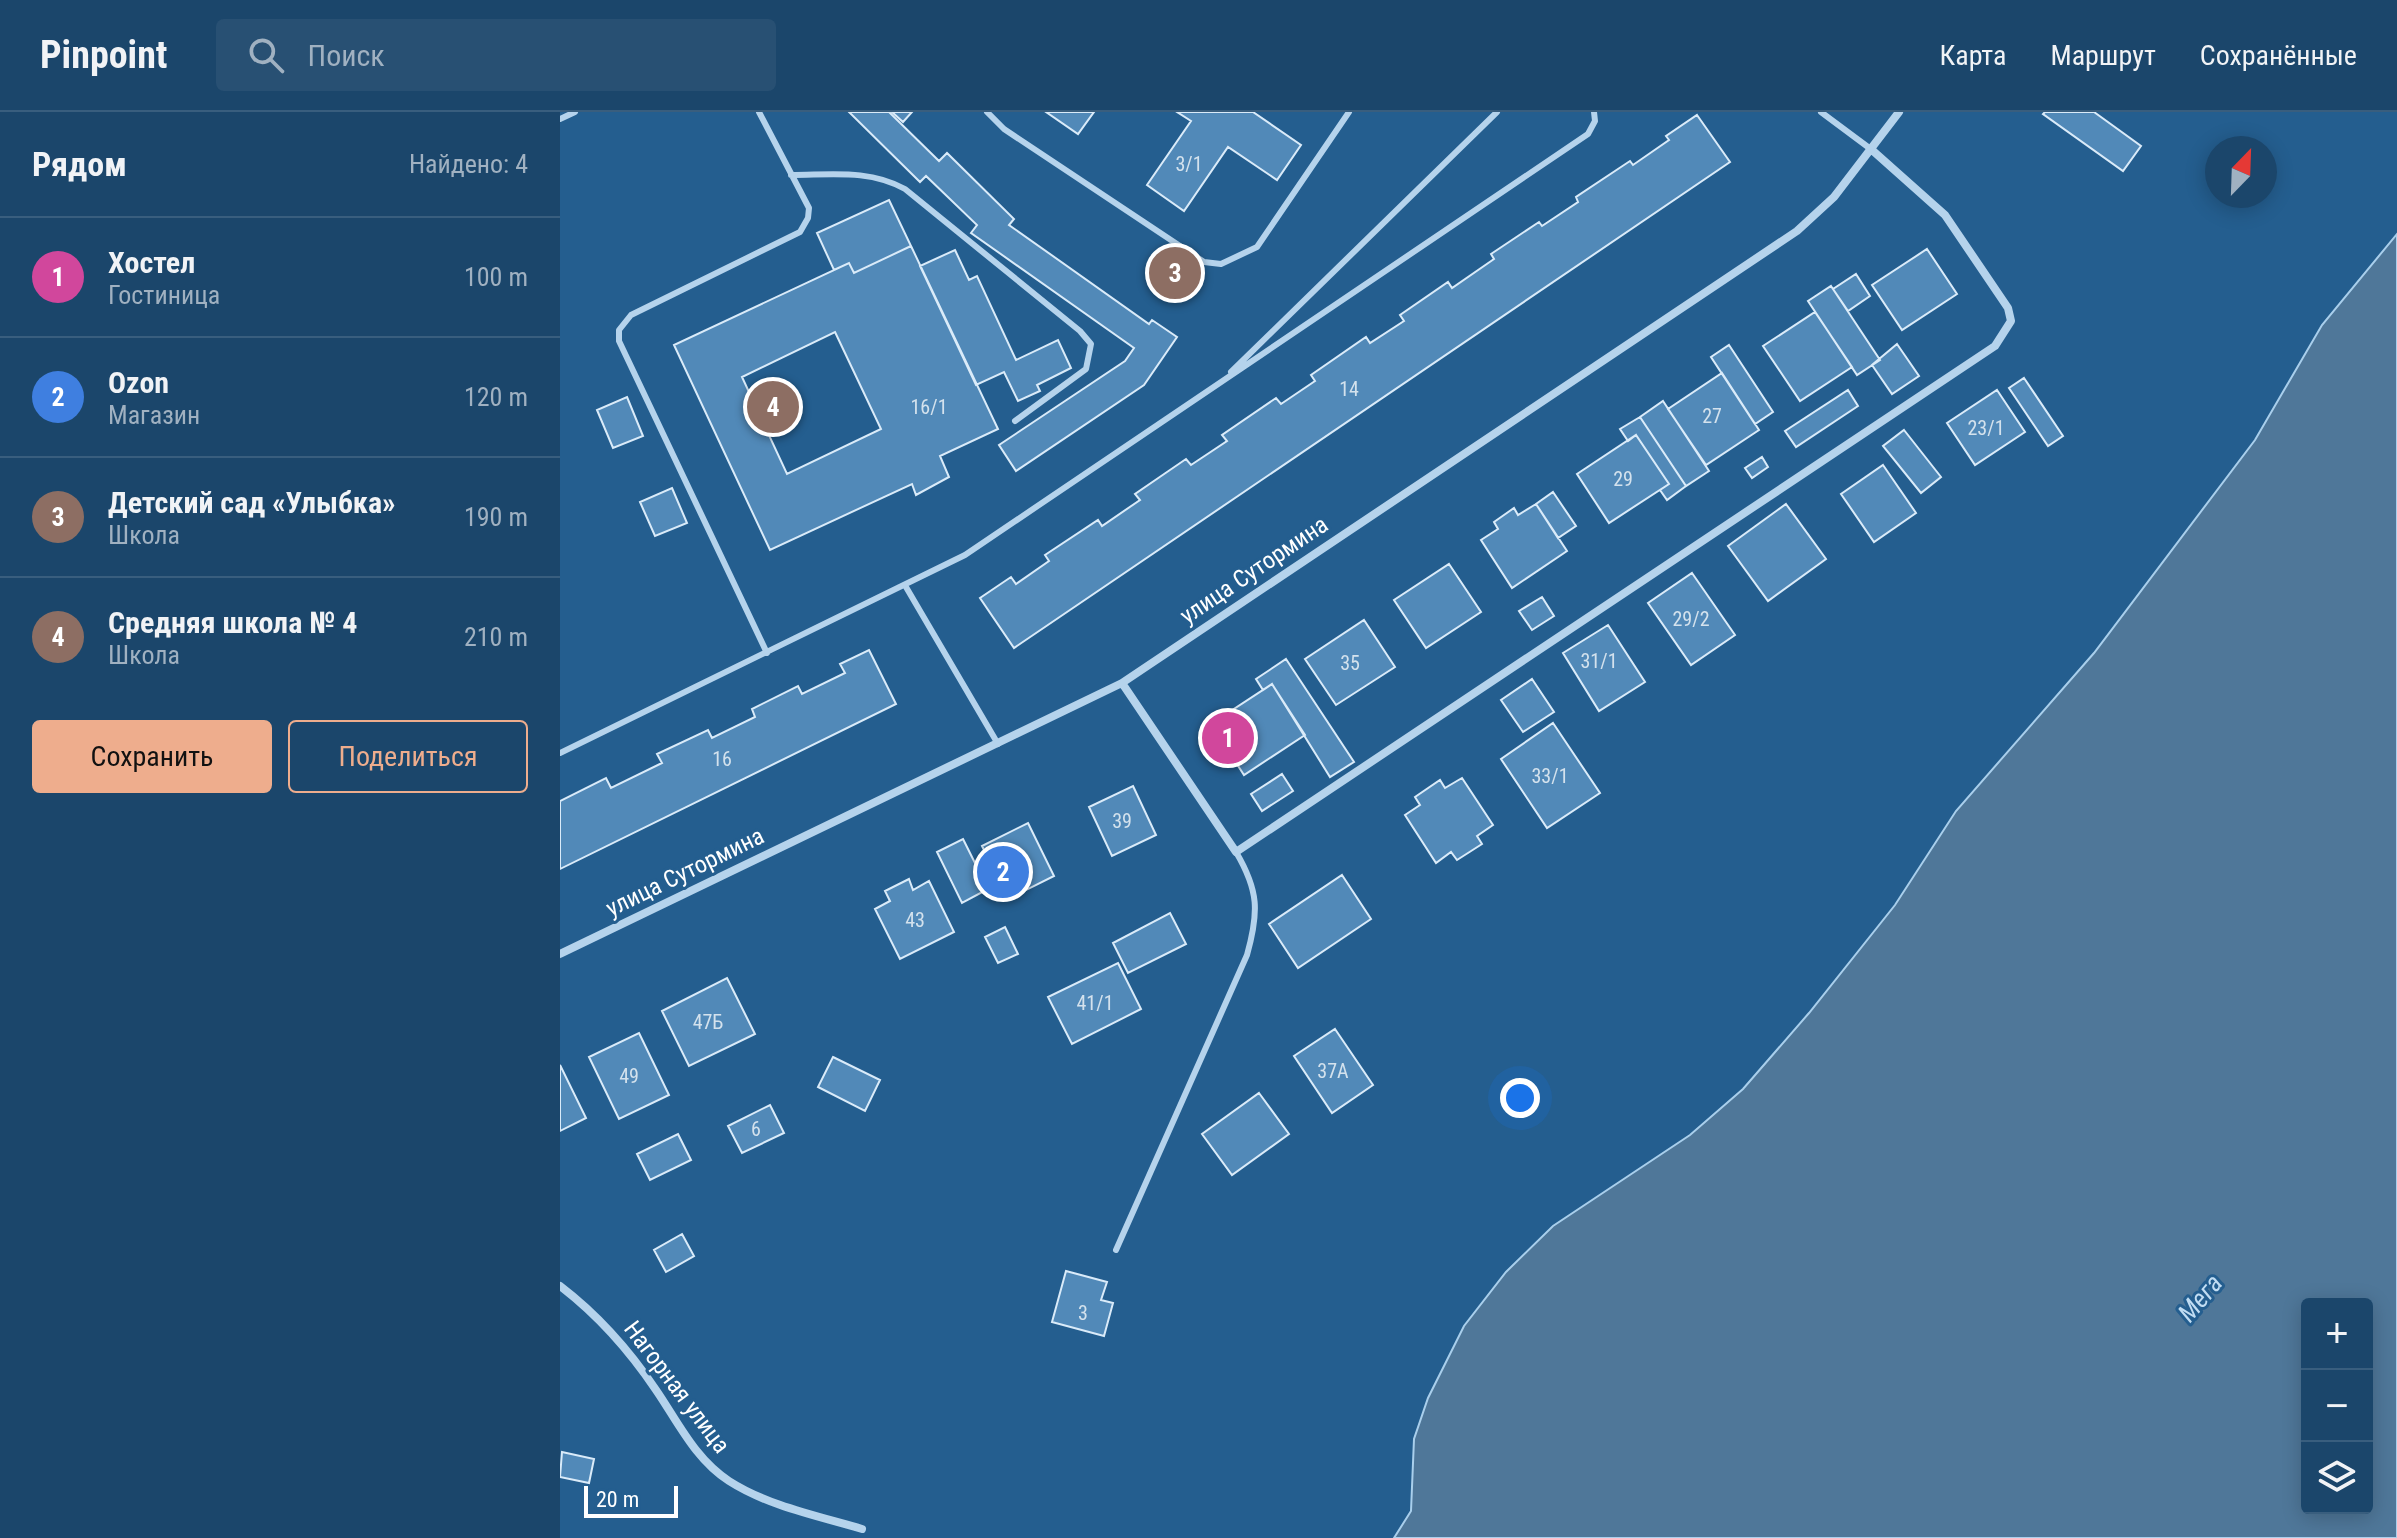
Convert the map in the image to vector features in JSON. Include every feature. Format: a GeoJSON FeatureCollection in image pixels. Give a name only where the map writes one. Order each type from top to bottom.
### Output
{"type":"FeatureCollection","features":[{"type":"Feature","properties":{"kind":"street","name":"улица Сутормина"},"geometry":{"type":"LineString","coordinates":[[560,954],[1122,683],[1797,231],[1834,197],[1899,112]]}},
{"type":"Feature","properties":{"kind":"street"},"geometry":{"type":"LineString","coordinates":[[1122,683],[1236,852],[1995,346],[2005,336],[2011,321],[2008,308],[1945,215],[1872,150]]}},
{"type":"Feature","properties":{"kind":"street","name":"Нагорная улица"},"geometry":{"type":"LineString","coordinates":[[560,1286],[592,1313],[633,1357],[692,1445],[727,1480],[783,1505],[862,1529]]}},
{"type":"Feature","properties":{"kind":"lane"},"geometry":{"type":"LineString","coordinates":[[560,119],[575,112]]}},
{"type":"Feature","properties":{"kind":"lane"},"geometry":{"type":"LineString","coordinates":[[759,112],[809,208],[806,225],[800,232],[631,315],[619,330],[619,341],[767,653]]}},
{"type":"Feature","properties":{"kind":"lane"},"geometry":{"type":"LineString","coordinates":[[987,112],[1004,129],[1204,262],[1221,264],[1257,247],[1349,112]]}},
{"type":"Feature","properties":{"kind":"lane"},"geometry":{"type":"LineString","coordinates":[[1220,383],[1497,112]]}},
{"type":"Feature","properties":{"kind":"lane"},"geometry":{"type":"LineString","coordinates":[[560,753],[906,587],[965,555],[1588,134],[1595,121],[1594,112]]}},
{"type":"Feature","properties":{"kind":"lane"},"geometry":{"type":"LineString","coordinates":[[1821,112],[1831,115],[1872,150]]}},
{"type":"Feature","properties":{"kind":"lane"},"geometry":{"type":"LineString","coordinates":[[791,175],[870,174],[905,189],[1008,276],[1080,331],[1091,344],[1086,369],[1076,381],[1015,421]]}},
{"type":"Feature","properties":{"kind":"lane"},"geometry":{"type":"LineString","coordinates":[[906,587],[998,744]]}},
{"type":"Feature","properties":{"kind":"lane"},"geometry":{"type":"LineString","coordinates":[[1116,1250],[1250,944],[1257,907],[1251,878],[1236,852]]}},
{"type":"Feature","properties":{"kind":"water","name":"Мега"},"geometry":{"type":"Polygon","coordinates":[[[2397,234],[2397,1538],[1394,1538],[1411,1511],[1414,1439],[1428,1398],[1464,1326],[1506,1272],[1553,1226],[1690,1135],[1743,1089],[1809,1013],[1895,905],[1956,811],[2094,653],[2255,440],[2322,325],[2397,234]]]}},
{"type":"Feature","properties":{"kind":"building"},"geometry":{"type":"Polygon","coordinates":[[[849,112],[889,112],[939,161],[947,153],[1014,219],[1009,225],[1149,324],[1152,320],[1177,337],[1144,385],[1016,471],[999,445],[1125,361],[1134,348],[971,233],[977,225],[926,176],[920,182],[849,112]]]}},
{"type":"Feature","properties":{"kind":"building"},"geometry":{"type":"Polygon","coordinates":[[[892,112],[912,112],[903,122],[892,112]]]}},
{"type":"Feature","properties":{"kind":"building"},"geometry":{"type":"Polygon","coordinates":[[[1046,112],[1094,112],[1078,134],[1046,112]]]}},
{"type":"Feature","properties":{"kind":"building"},"geometry":{"type":"Polygon","coordinates":[[[1177,112],[1253,112],[1301,145],[1277,180],[1228,147],[1184,211],[1147,185],[1191,121],[1177,112]]]}},
{"type":"Feature","properties":{"kind":"building"},"geometry":{"type":"Polygon","coordinates":[[[2094,112],[2141,146],[2123,171],[2043,114],[2094,112]]]}},
{"type":"Feature","properties":{"kind":"building"},"geometry":{"type":"Polygon","coordinates":[[[1697,115],[1730,162],[1014,648],[980,598],[1011,577],[1016,584],[1049,561],[1045,555],[1098,520],[1102,526],[1140,500],[1135,494],[1186,459],[1191,465],[1227,441],[1222,435],[1276,398],[1281,404],[1315,381],[1311,375],[1366,337],[1370,343],[1404,321],[1400,315],[1448,282],[1452,288],[1494,259],[1491,254],[1539,222],[1542,226],[1578,202],[1576,197],[1630,161],[1633,165],[1669,140],[1666,136],[1697,115]]]}},
{"type":"Feature","properties":{"kind":"building"},"geometry":{"type":"Polygon","coordinates":[[[889,200],[911,246],[854,273],[849,263],[834,270],[817,233],[889,200]]]}},
{"type":"Feature","properties":{"kind":"building"},"geometry":{"type":"Polygon","coordinates":[[[911,246],[998,429],[940,456],[949,477],[916,495],[912,484],[770,550],[674,345],[849,263],[854,273],[911,246]],[[835,332],[742,377],[787,474],[881,429],[835,332]]]}},
{"type":"Feature","properties":{"kind":"building"},"geometry":{"type":"Polygon","coordinates":[[[1927,249],[1957,294],[1902,330],[1872,285],[1927,249]]]}},
{"type":"Feature","properties":{"kind":"building"},"geometry":{"type":"Polygon","coordinates":[[[955,250],[969,280],[977,276],[1016,360],[1058,340],[1071,368],[1037,385],[1040,391],[1018,401],[1004,372],[976,385],[920,266],[955,250]]]}},
{"type":"Feature","properties":{"kind":"building"},"geometry":{"type":"Polygon","coordinates":[[[1856,274],[1870,296],[1848,311],[1833,289],[1856,274]]]}},
{"type":"Feature","properties":{"kind":"building"},"geometry":{"type":"Polygon","coordinates":[[[1831,286],[1880,360],[1857,375],[1808,301],[1831,286]]]}},
{"type":"Feature","properties":{"kind":"building"},"geometry":{"type":"Polygon","coordinates":[[[1815,312],[1852,367],[1800,401],[1763,346],[1815,312]]]}},
{"type":"Feature","properties":{"kind":"building"},"geometry":{"type":"Polygon","coordinates":[[[1897,344],[1919,376],[1892,394],[1872,365],[1897,344]]]}},
{"type":"Feature","properties":{"kind":"building"},"geometry":{"type":"Polygon","coordinates":[[[1729,345],[1773,412],[1755,424],[1711,357],[1729,345]]]}},
{"type":"Feature","properties":{"kind":"building"},"geometry":{"type":"Polygon","coordinates":[[[1722,373],[1759,430],[1706,465],[1668,409],[1722,373]]]}},
{"type":"Feature","properties":{"kind":"building"},"geometry":{"type":"Polygon","coordinates":[[[2024,378],[2063,436],[2048,446],[2009,388],[2024,378]]]}},
{"type":"Feature","properties":{"kind":"building"},"geometry":{"type":"Polygon","coordinates":[[[1848,390],[1858,406],[1796,447],[1785,431],[1848,390]]]}},
{"type":"Feature","properties":{"kind":"building"},"geometry":{"type":"Polygon","coordinates":[[[1997,390],[2025,432],[1975,465],[1947,423],[1997,390]]]}},
{"type":"Feature","properties":{"kind":"building"},"geometry":{"type":"Polygon","coordinates":[[[627,397],[643,436],[613,448],[597,410],[627,397]]]}},
{"type":"Feature","properties":{"kind":"building"},"geometry":{"type":"Polygon","coordinates":[[[1663,401],[1709,471],[1686,486],[1640,417],[1663,401]]]}},
{"type":"Feature","properties":{"kind":"building"},"geometry":{"type":"Polygon","coordinates":[[[1640,417],[1686,486],[1667,500],[1660,490],[1669,484],[1636,435],[1628,441],[1620,429],[1640,417]]]}},
{"type":"Feature","properties":{"kind":"building"},"geometry":{"type":"Polygon","coordinates":[[[1904,430],[1941,477],[1921,493],[1883,446],[1904,430]]]}},
{"type":"Feature","properties":{"kind":"building"},"geometry":{"type":"Polygon","coordinates":[[[1636,435],[1669,484],[1609,523],[1577,474],[1636,435]]]}},
{"type":"Feature","properties":{"kind":"building"},"geometry":{"type":"Polygon","coordinates":[[[1762,457],[1768,467],[1752,478],[1745,468],[1762,457]]]}},
{"type":"Feature","properties":{"kind":"building"},"geometry":{"type":"Polygon","coordinates":[[[1883,465],[1916,513],[1874,542],[1841,494],[1883,465]]]}},
{"type":"Feature","properties":{"kind":"building"},"geometry":{"type":"Polygon","coordinates":[[[672,488],[687,523],[655,536],[640,502],[672,488]]]}},
{"type":"Feature","properties":{"kind":"building"},"geometry":{"type":"Polygon","coordinates":[[[1553,492],[1576,526],[1558,538],[1536,504],[1553,492]]]}},
{"type":"Feature","properties":{"kind":"building"},"geometry":{"type":"Polygon","coordinates":[[[1536,504],[1567,551],[1512,588],[1481,540],[1498,529],[1494,522],[1514,508],[1518,515],[1536,504]]]}},
{"type":"Feature","properties":{"kind":"building"},"geometry":{"type":"Polygon","coordinates":[[[1786,504],[1826,559],[1768,601],[1728,546],[1786,504]]]}},
{"type":"Feature","properties":{"kind":"building"},"geometry":{"type":"Polygon","coordinates":[[[1449,564],[1481,612],[1426,648],[1394,600],[1449,564]]]}},
{"type":"Feature","properties":{"kind":"building"},"geometry":{"type":"Polygon","coordinates":[[[1692,573],[1735,635],[1691,665],[1648,603],[1692,573]]]}},
{"type":"Feature","properties":{"kind":"building"},"geometry":{"type":"Polygon","coordinates":[[[1542,597],[1554,616],[1532,630],[1519,611],[1542,597]]]}},
{"type":"Feature","properties":{"kind":"building"},"geometry":{"type":"Polygon","coordinates":[[[1364,620],[1395,667],[1336,705],[1305,659],[1364,620]]]}},
{"type":"Feature","properties":{"kind":"building"},"geometry":{"type":"Polygon","coordinates":[[[1608,625],[1645,682],[1599,711],[1563,653],[1608,625]]]}},
{"type":"Feature","properties":{"kind":"building"},"geometry":{"type":"Polygon","coordinates":[[[869,650],[896,704],[560,869],[560,801],[606,778],[611,788],[662,763],[657,754],[708,730],[712,738],[755,717],[752,709],[798,686],[802,694],[845,673],[840,664],[869,650]]]}},
{"type":"Feature","properties":{"kind":"building"},"geometry":{"type":"Polygon","coordinates":[[[1286,659],[1354,762],[1330,777],[1272,684],[1263,690],[1256,679],[1286,659]]]}},
{"type":"Feature","properties":{"kind":"building"},"geometry":{"type":"Polygon","coordinates":[[[1532,679],[1554,712],[1523,732],[1501,700],[1532,679]]]}},
{"type":"Feature","properties":{"kind":"building"},"geometry":{"type":"Polygon","coordinates":[[[1272,684],[1305,735],[1244,775],[1211,724],[1272,684]]]}},
{"type":"Feature","properties":{"kind":"building"},"geometry":{"type":"Polygon","coordinates":[[[1553,723],[1600,793],[1547,828],[1501,759],[1553,723]]]}},
{"type":"Feature","properties":{"kind":"building"},"geometry":{"type":"Polygon","coordinates":[[[1282,774],[1293,791],[1262,811],[1251,794],[1282,774]]]}},
{"type":"Feature","properties":{"kind":"building"},"geometry":{"type":"Polygon","coordinates":[[[1462,778],[1493,825],[1477,836],[1482,844],[1457,860],[1451,852],[1436,863],[1405,815],[1420,805],[1415,797],[1440,780],[1445,788],[1462,778]]]}},
{"type":"Feature","properties":{"kind":"building"},"geometry":{"type":"Polygon","coordinates":[[[1133,786],[1156,835],[1112,856],[1089,807],[1133,786]]]}},
{"type":"Feature","properties":{"kind":"building"},"geometry":{"type":"Polygon","coordinates":[[[1028,823],[1054,876],[1008,899],[982,846],[1028,823]]]}},
{"type":"Feature","properties":{"kind":"building"},"geometry":{"type":"Polygon","coordinates":[[[963,839],[988,889],[962,903],[937,852],[963,839]]]}},
{"type":"Feature","properties":{"kind":"building"},"geometry":{"type":"Polygon","coordinates":[[[1342,875],[1371,919],[1298,968],[1269,924],[1342,875]]]}},
{"type":"Feature","properties":{"kind":"building"},"geometry":{"type":"Polygon","coordinates":[[[909,879],[913,890],[929,881],[954,932],[900,959],[875,909],[890,901],[885,891],[909,879]]]}},
{"type":"Feature","properties":{"kind":"building"},"geometry":{"type":"Polygon","coordinates":[[[1170,913],[1186,944],[1128,973],[1113,943],[1170,913]]]}},
{"type":"Feature","properties":{"kind":"building"},"geometry":{"type":"Polygon","coordinates":[[[1005,927],[1018,954],[998,963],[985,937],[1005,927]]]}},
{"type":"Feature","properties":{"kind":"building"},"geometry":{"type":"Polygon","coordinates":[[[1118,963],[1141,1009],[1072,1044],[1048,997],[1118,963]]]}},
{"type":"Feature","properties":{"kind":"building"},"geometry":{"type":"Polygon","coordinates":[[[727,978],[755,1034],[689,1066],[662,1011],[727,978]]]}},
{"type":"Feature","properties":{"kind":"building"},"geometry":{"type":"Polygon","coordinates":[[[1335,1029],[1373,1085],[1332,1113],[1294,1056],[1335,1029]]]}},
{"type":"Feature","properties":{"kind":"building"},"geometry":{"type":"Polygon","coordinates":[[[639,1033],[669,1095],[619,1119],[589,1057],[639,1033]]]}},
{"type":"Feature","properties":{"kind":"building"},"geometry":{"type":"Polygon","coordinates":[[[833,1057],[880,1080],[865,1111],[818,1087],[833,1057]]]}},
{"type":"Feature","properties":{"kind":"building"},"geometry":{"type":"Polygon","coordinates":[[[560,1065],[586,1118],[560,1131],[560,1065]]]}},
{"type":"Feature","properties":{"kind":"building"},"geometry":{"type":"Polygon","coordinates":[[[1259,1093],[1289,1134],[1232,1175],[1202,1134],[1259,1093]]]}},
{"type":"Feature","properties":{"kind":"building"},"geometry":{"type":"Polygon","coordinates":[[[770,1105],[784,1133],[742,1153],[728,1126],[770,1105]]]}},
{"type":"Feature","properties":{"kind":"building"},"geometry":{"type":"Polygon","coordinates":[[[678,1134],[691,1160],[650,1180],[637,1154],[678,1134]]]}},
{"type":"Feature","properties":{"kind":"building"},"geometry":{"type":"Polygon","coordinates":[[[682,1234],[694,1256],[666,1272],[654,1250],[682,1234]]]}},
{"type":"Feature","properties":{"kind":"building"},"geometry":{"type":"Polygon","coordinates":[[[1066,1271],[1107,1282],[1101,1300],[1113,1303],[1104,1336],[1052,1322],[1066,1271]]]}},
{"type":"Feature","properties":{"kind":"building"},"geometry":{"type":"Polygon","coordinates":[[[562,1452],[594,1459],[589,1483],[560,1477],[562,1452]]]}},
{"type":"Feature","properties":{"kind":"place","name":"Детский сад «Улыбка»"},"geometry":{"type":"Point","coordinates":[1175,273]}},
{"type":"Feature","properties":{"kind":"place","name":"Средняя школа № 4"},"geometry":{"type":"Point","coordinates":[773,407]}},
{"type":"Feature","properties":{"kind":"place","name":"Хостел"},"geometry":{"type":"Point","coordinates":[1228,738]}},
{"type":"Feature","properties":{"kind":"place","name":"Ozon"},"geometry":{"type":"Point","coordinates":[1003,872]}}]}
